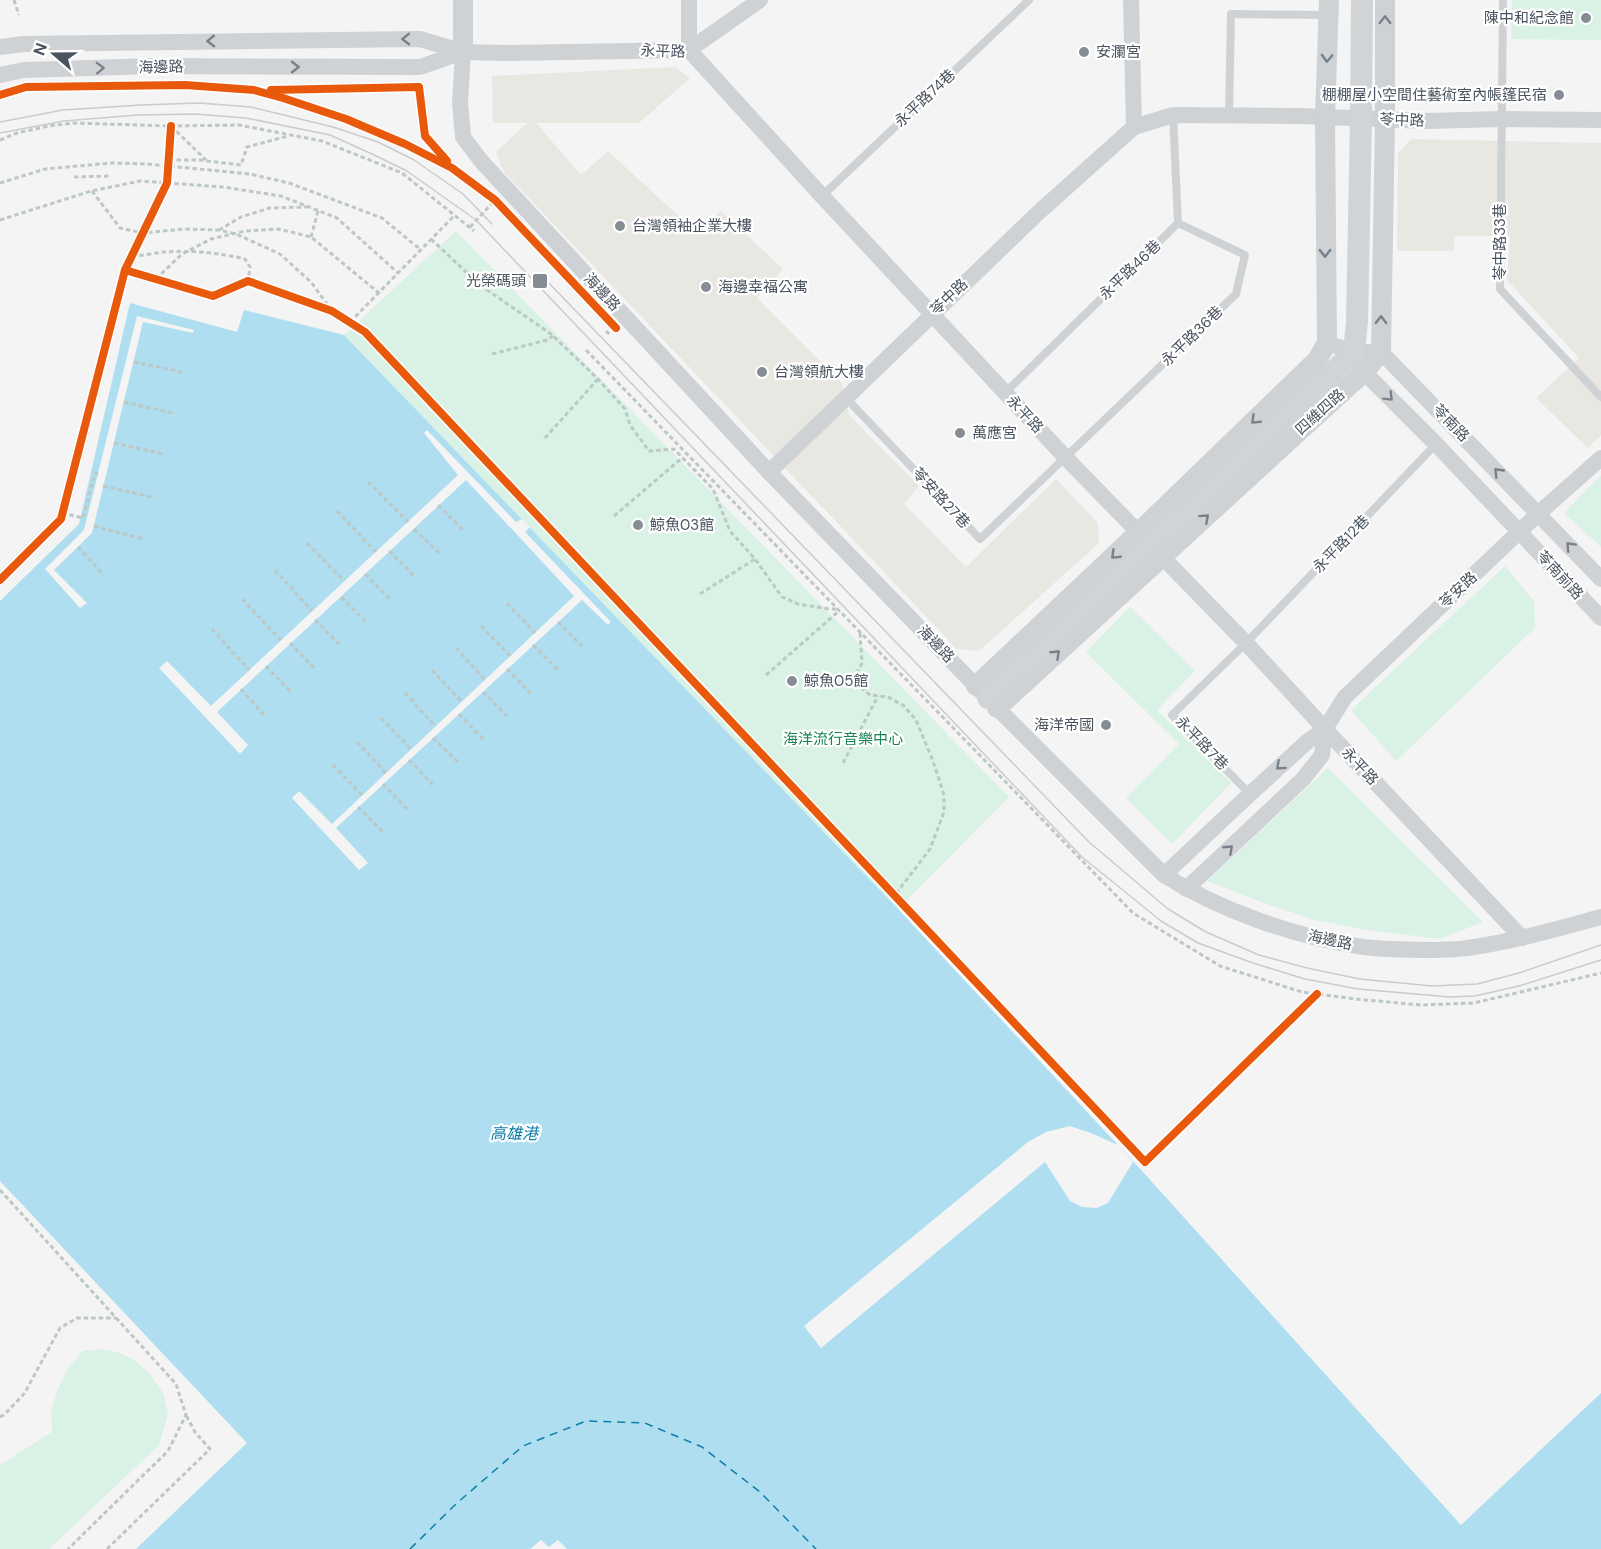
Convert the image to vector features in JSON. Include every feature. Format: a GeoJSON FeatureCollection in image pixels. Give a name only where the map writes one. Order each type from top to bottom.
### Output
{"type":"FeatureCollection","features":[{"type":"Feature","properties":{"kind":"main road"},"geometry":{"type":"LineString","coordinates":[[1359,362],[1357,321],[1362,0]]}},
{"type":"Feature","properties":{"kind":"main road","name":"四維四路"},"geometry":{"type":"LineString","coordinates":[[987,697],[1149,545],[1359,362]]}},
{"type":"Feature","properties":{"kind":"street"},"geometry":{"type":"LineString","coordinates":[[463,0],[463,52]]}},
{"type":"Feature","properties":{"kind":"street"},"geometry":{"type":"LineString","coordinates":[[689,50],[690,0]]}},
{"type":"Feature","properties":{"kind":"street"},"geometry":{"type":"LineString","coordinates":[[689,50],[760,0]]}},
{"type":"Feature","properties":{"kind":"street"},"geometry":{"type":"LineString","coordinates":[[1131,0],[1134,127]]}},
{"type":"Feature","properties":{"kind":"street"},"geometry":{"type":"LineString","coordinates":[[1381,352],[1385,120],[1384,0]]}},
{"type":"Feature","properties":{"kind":"street"},"geometry":{"type":"LineString","coordinates":[[1327,344],[1325,117],[1328,7]]}},
{"type":"Feature","properties":{"kind":"street","name":"海邊路"},"geometry":{"type":"LineString","coordinates":[[0,47],[31,44],[420,39],[463,52]]}},
{"type":"Feature","properties":{"kind":"street","name":"永平路"},"geometry":{"type":"LineString","coordinates":[[463,52],[689,50],[1005,393],[1149,545],[1246,643],[1522,938]]}},
{"type":"Feature","properties":{"kind":"street","name":"海邊路"},"geometry":{"type":"LineString","coordinates":[[0,75],[24,70],[154,66],[420,67],[463,52]]}},
{"type":"Feature","properties":{"kind":"street","name":"海邊路"},"geometry":{"type":"LineString","coordinates":[[463,52],[460,103],[463,137],[482,162],[500,194],[626,317],[769,472],[987,697],[1164,875],[1186,889],[1223,907],[1303,934],[1358,946],[1410,950],[1465,949],[1522,938],[1601,917]]}},
{"type":"Feature","properties":{"kind":"street","name":"苓中路"},"geometry":{"type":"LineString","coordinates":[[769,472],[931,314],[1039,212],[1134,127],[1173,115],[1428,121],[1601,120]]}},
{"type":"Feature","properties":{"kind":"street","name":"苓南路"},"geometry":{"type":"LineString","coordinates":[[1327,344],[1359,362],[1520,532]]}},
{"type":"Feature","properties":{"kind":"street","name":"四維四路"},"geometry":{"type":"LineString","coordinates":[[1149,545],[1317,360],[1327,344]]}},
{"type":"Feature","properties":{"kind":"street","name":"苓南路"},"geometry":{"type":"LineString","coordinates":[[1381,352],[1539,513]]}},
{"type":"Feature","properties":{"kind":"street","name":"四維四路"},"geometry":{"type":"LineString","coordinates":[[1359,362],[1381,352]]}},
{"type":"Feature","properties":{"kind":"street","name":"苓安路"},"geometry":{"type":"LineString","coordinates":[[1164,875],[1308,741],[1325,729],[1345,697],[1539,513],[1601,458]]}},
{"type":"Feature","properties":{"kind":"street","name":"苓南前路"},"geometry":{"type":"LineString","coordinates":[[1539,513],[1601,579]]}},
{"type":"Feature","properties":{"kind":"street","name":"苓南前路"},"geometry":{"type":"LineString","coordinates":[[1520,532],[1601,618]]}},
{"type":"Feature","properties":{"kind":"street","name":"苓安路"},"geometry":{"type":"LineString","coordinates":[[1186,889],[1303,779],[1322,754],[1325,729]]}},
{"type":"Feature","properties":{"kind":"lane","name":"永平路74巷"},"geometry":{"type":"LineString","coordinates":[[822,196],[1029,0]]}},
{"type":"Feature","properties":{"kind":"lane","name":"苓中路33巷"},"geometry":{"type":"LineString","coordinates":[[1503,0],[1500,289],[1601,397]]}},
{"type":"Feature","properties":{"kind":"lane"},"geometry":{"type":"LineString","coordinates":[[1229,115],[1231,14],[1328,7]]}},
{"type":"Feature","properties":{"kind":"lane"},"geometry":{"type":"LineString","coordinates":[[1173,115],[1178,223]]}},
{"type":"Feature","properties":{"kind":"lane","name":"永平路46巷"},"geometry":{"type":"LineString","coordinates":[[1005,393],[1178,223]]}},
{"type":"Feature","properties":{"kind":"lane","name":"永平路36巷"},"geometry":{"type":"LineString","coordinates":[[1066,458],[1236,294],[1245,255],[1178,223]]}},
{"type":"Feature","properties":{"kind":"lane","name":"苓安路27巷"},"geometry":{"type":"LineString","coordinates":[[846,398],[980,539],[1066,458]]}},
{"type":"Feature","properties":{"kind":"lane","name":"永平路12巷"},"geometry":{"type":"LineString","coordinates":[[1246,643],[1436,444]]}},
{"type":"Feature","properties":{"kind":"lane","name":"永平路7巷"},"geometry":{"type":"LineString","coordinates":[[1246,643],[1172,715],[1250,794]]}},
{"type":"Feature","properties":{"kind":"path"},"geometry":{"type":"LineString","coordinates":[[14,0],[19,15]]}},
{"type":"Feature","properties":{"kind":"path"},"geometry":{"type":"LineString","coordinates":[[0,140],[17,133],[73,123],[171,126],[239,125],[322,141],[402,173],[474,231]]}},
{"type":"Feature","properties":{"kind":"path"},"geometry":{"type":"LineString","coordinates":[[170,137],[171,126]]}},
{"type":"Feature","properties":{"kind":"path"},"geometry":{"type":"LineString","coordinates":[[171,126],[207,161]]}},
{"type":"Feature","properties":{"kind":"path"},"geometry":{"type":"LineString","coordinates":[[169,160],[241,165],[247,147],[290,135]]}},
{"type":"Feature","properties":{"kind":"path"},"geometry":{"type":"LineString","coordinates":[[163,192],[167,183],[170,149]]}},
{"type":"Feature","properties":{"kind":"path"},"geometry":{"type":"LineString","coordinates":[[0,183],[45,169],[104,163],[147,164],[250,174],[289,183],[382,218],[421,250]]}},
{"type":"Feature","properties":{"kind":"path"},"geometry":{"type":"LineString","coordinates":[[74,177],[110,176]]}},
{"type":"Feature","properties":{"kind":"path"},"geometry":{"type":"LineString","coordinates":[[0,220],[91,191],[140,181],[223,187],[281,196],[337,218],[398,273]]}},
{"type":"Feature","properties":{"kind":"path"},"geometry":{"type":"LineString","coordinates":[[91,191],[120,228],[138,245],[164,252],[232,256],[245,260],[250,267],[248,281]]}},
{"type":"Feature","properties":{"kind":"path"},"geometry":{"type":"LineString","coordinates":[[486,194],[500,194]]}},
{"type":"Feature","properties":{"kind":"path"},"geometry":{"type":"LineString","coordinates":[[470,227],[500,194]]}},
{"type":"Feature","properties":{"kind":"path"},"geometry":{"type":"LineString","coordinates":[[500,194],[503,208]]}},
{"type":"Feature","properties":{"kind":"path"},"geometry":{"type":"LineString","coordinates":[[219,230],[241,217],[270,208],[308,207]]}},
{"type":"Feature","properties":{"kind":"path"},"geometry":{"type":"LineString","coordinates":[[489,207],[494,212]]}},
{"type":"Feature","properties":{"kind":"path"},"geometry":{"type":"LineString","coordinates":[[311,237],[318,211]]}},
{"type":"Feature","properties":{"kind":"path"},"geometry":{"type":"LineString","coordinates":[[322,307],[354,324],[379,293],[454,216]]}},
{"type":"Feature","properties":{"kind":"path"},"geometry":{"type":"LineString","coordinates":[[138,245],[184,229],[219,230],[236,234],[280,254],[311,282],[332,311]]}},
{"type":"Feature","properties":{"kind":"path"},"geometry":{"type":"LineString","coordinates":[[156,279],[182,254],[211,239],[245,231],[279,229],[311,237],[379,293]]}},
{"type":"Feature","properties":{"kind":"path"},"geometry":{"type":"LineString","coordinates":[[431,239],[480,285],[553,336],[598,379],[626,409],[630,425],[649,451],[674,449],[712,489],[730,531],[756,560],[782,597],[798,604],[838,610],[766,675]]}},
{"type":"Feature","properties":{"kind":"path"},"geometry":{"type":"LineString","coordinates":[[146,276],[167,282]]}},
{"type":"Feature","properties":{"kind":"path"},"geometry":{"type":"LineString","coordinates":[[240,285],[248,281],[259,285]]}},
{"type":"Feature","properties":{"kind":"path"},"geometry":{"type":"LineString","coordinates":[[607,336],[626,317]]}},
{"type":"Feature","properties":{"kind":"path"},"geometry":{"type":"LineString","coordinates":[[492,354],[547,340],[553,336]]}},
{"type":"Feature","properties":{"kind":"path"},"geometry":{"type":"LineString","coordinates":[[589,353],[598,349]]}},
{"type":"Feature","properties":{"kind":"path"},"geometry":{"type":"LineString","coordinates":[[134,362],[182,372]]}},
{"type":"Feature","properties":{"kind":"path"},"geometry":{"type":"LineString","coordinates":[[544,438],[598,379]]}},
{"type":"Feature","properties":{"kind":"path"},"geometry":{"type":"LineString","coordinates":[[124,402],[173,413]]}},
{"type":"Feature","properties":{"kind":"path"},"geometry":{"type":"LineString","coordinates":[[114,442],[163,454]]}},
{"type":"Feature","properties":{"kind":"path"},"geometry":{"type":"LineString","coordinates":[[614,516],[682,458]]}},
{"type":"Feature","properties":{"kind":"path"},"geometry":{"type":"LineString","coordinates":[[65,501],[62,516],[72,515],[83,518],[95,474],[98,474]]}},
{"type":"Feature","properties":{"kind":"path"},"geometry":{"type":"LineString","coordinates":[[368,482],[408,522]]}},
{"type":"Feature","properties":{"kind":"path"},"geometry":{"type":"LineString","coordinates":[[104,486],[152,497]]}},
{"type":"Feature","properties":{"kind":"path"},"geometry":{"type":"LineString","coordinates":[[438,506],[464,530]]}},
{"type":"Feature","properties":{"kind":"path"},"geometry":{"type":"LineString","coordinates":[[337,511],[376,552]]}},
{"type":"Feature","properties":{"kind":"path"},"geometry":{"type":"LineString","coordinates":[[94,525],[144,539]]}},
{"type":"Feature","properties":{"kind":"path"},"geometry":{"type":"LineString","coordinates":[[414,529],[439,553]]}},
{"type":"Feature","properties":{"kind":"path"},"geometry":{"type":"LineString","coordinates":[[307,543],[344,581]]}},
{"type":"Feature","properties":{"kind":"path"},"geometry":{"type":"LineString","coordinates":[[78,547],[104,575]]}},
{"type":"Feature","properties":{"kind":"path"},"geometry":{"type":"LineString","coordinates":[[389,551],[416,578]]}},
{"type":"Feature","properties":{"kind":"path"},"geometry":{"type":"LineString","coordinates":[[700,594],[756,560]]}},
{"type":"Feature","properties":{"kind":"path"},"geometry":{"type":"LineString","coordinates":[[275,570],[312,611]]}},
{"type":"Feature","properties":{"kind":"path"},"geometry":{"type":"LineString","coordinates":[[365,574],[390,599]]}},
{"type":"Feature","properties":{"kind":"path"},"geometry":{"type":"LineString","coordinates":[[341,597],[364,621]]}},
{"type":"Feature","properties":{"kind":"path"},"geometry":{"type":"LineString","coordinates":[[242,599],[281,640]]}},
{"type":"Feature","properties":{"kind":"path"},"geometry":{"type":"LineString","coordinates":[[507,603],[535,633]]}},
{"type":"Feature","properties":{"kind":"path"},"geometry":{"type":"LineString","coordinates":[[315,620],[339,644]]}},
{"type":"Feature","properties":{"kind":"path"},"geometry":{"type":"LineString","coordinates":[[558,622],[583,647]]}},
{"type":"Feature","properties":{"kind":"path"},"geometry":{"type":"LineString","coordinates":[[482,626],[510,656]]}},
{"type":"Feature","properties":{"kind":"path"},"geometry":{"type":"LineString","coordinates":[[212,629],[249,670]]}},
{"type":"Feature","properties":{"kind":"path"},"geometry":{"type":"LineString","coordinates":[[860,633],[862,663],[853,680],[870,695],[888,697],[904,706],[916,720],[944,795],[944,812],[930,849],[895,895]]}},
{"type":"Feature","properties":{"kind":"path"},"geometry":{"type":"LineString","coordinates":[[290,644],[315,669]]}},
{"type":"Feature","properties":{"kind":"path"},"geometry":{"type":"LineString","coordinates":[[533,645],[559,671]]}},
{"type":"Feature","properties":{"kind":"path"},"geometry":{"type":"LineString","coordinates":[[456,648],[485,680]]}},
{"type":"Feature","properties":{"kind":"path"},"geometry":{"type":"LineString","coordinates":[[266,666],[291,692]]}},
{"type":"Feature","properties":{"kind":"path"},"geometry":{"type":"LineString","coordinates":[[507,669],[531,694]]}},
{"type":"Feature","properties":{"kind":"path"},"geometry":{"type":"LineString","coordinates":[[432,670],[462,702]]}},
{"type":"Feature","properties":{"kind":"path"},"geometry":{"type":"LineString","coordinates":[[241,689],[264,715]]}},
{"type":"Feature","properties":{"kind":"path"},"geometry":{"type":"LineString","coordinates":[[483,692],[507,716]]}},
{"type":"Feature","properties":{"kind":"path"},"geometry":{"type":"LineString","coordinates":[[405,693],[435,726]]}},
{"type":"Feature","properties":{"kind":"path"},"geometry":{"type":"LineString","coordinates":[[843,763],[878,696]]}},
{"type":"Feature","properties":{"kind":"path"},"geometry":{"type":"LineString","coordinates":[[459,714],[483,740]]}},
{"type":"Feature","properties":{"kind":"path"},"geometry":{"type":"LineString","coordinates":[[381,718],[411,749]]}},
{"type":"Feature","properties":{"kind":"path"},"geometry":{"type":"LineString","coordinates":[[434,738],[459,763]]}},
{"type":"Feature","properties":{"kind":"path"},"geometry":{"type":"LineString","coordinates":[[357,742],[386,773]]}},
{"type":"Feature","properties":{"kind":"path"},"geometry":{"type":"LineString","coordinates":[[409,760],[434,786]]}},
{"type":"Feature","properties":{"kind":"path"},"geometry":{"type":"LineString","coordinates":[[333,765],[362,795]]}},
{"type":"Feature","properties":{"kind":"path"},"geometry":{"type":"LineString","coordinates":[[383,784],[408,810]]}},
{"type":"Feature","properties":{"kind":"path"},"geometry":{"type":"LineString","coordinates":[[358,807],[384,833]]}},
{"type":"Feature","properties":{"kind":"path"},"geometry":{"type":"LineString","coordinates":[[886,886],[903,904]]}},
{"type":"Feature","properties":{"kind":"path"},"geometry":{"type":"LineString","coordinates":[[1309,1002],[1317,994]]}},
{"type":"Feature","properties":{"kind":"path"},"geometry":{"type":"LineString","coordinates":[[0,1190],[176,1384],[186,1415],[195,1432],[210,1449],[106,1549]]}},
{"type":"Feature","properties":{"kind":"path"},"geometry":{"type":"LineString","coordinates":[[0,1417],[24,1394],[60,1328],[77,1317],[116,1318]]}},
{"type":"Feature","properties":{"kind":"path"},"geometry":{"type":"LineString","coordinates":[[68,1549],[168,1452],[186,1415]]}},
{"type":"Feature","properties":{"kind":"shaded area"},"geometry":{"type":"Polygon","coordinates":[[[675,67],[690,78],[639,123],[536,123],[581,175],[608,151],[696,232],[721,211],[783,269],[757,298],[842,383],[849,415],[919,486],[904,504],[966,567],[1056,479],[1098,523],[1099,543],[979,651],[957,649],[504,172],[496,152],[527,123],[493,123],[492,76],[675,67]]]}},
{"type":"Feature","properties":{"kind":"shaded area"},"geometry":{"type":"Polygon","coordinates":[[[1411,139],[1601,143],[1601,435],[1588,448],[1536,398],[1579,358],[1507,280],[1510,236],[1455,236],[1453,251],[1397,251],[1398,154],[1411,139]]]}},
{"type":"Feature","properties":{"kind":"green space"},"geometry":{"type":"Polygon","coordinates":[[[1512,0],[1601,0],[1601,40],[1511,39],[1512,0]]]}},
{"type":"Feature","properties":{"kind":"green space","name":"海洋流行音樂中心"},"geometry":{"type":"Polygon","coordinates":[[[456,231],[1009,797],[898,909],[344,335],[456,231]]]}},
{"type":"Feature","properties":{"kind":"green space"},"geometry":{"type":"Polygon","coordinates":[[[1601,475],[1601,547],[1564,513],[1601,475]]]}},
{"type":"Feature","properties":{"kind":"green space"},"geometry":{"type":"Polygon","coordinates":[[[1505,566],[1534,601],[1535,628],[1396,761],[1351,710],[1505,566]]]}},
{"type":"Feature","properties":{"kind":"green space"},"geometry":{"type":"Polygon","coordinates":[[[1130,607],[1195,671],[1157,710],[1231,783],[1172,844],[1126,798],[1179,744],[1086,652],[1130,607]]]}},
{"type":"Feature","properties":{"kind":"green space"},"geometry":{"type":"Polygon","coordinates":[[[1328,768],[1483,922],[1440,939],[1367,930],[1315,920],[1207,881],[1328,768]]]}},
{"type":"Feature","properties":{"kind":"green space"},"geometry":{"type":"Polygon","coordinates":[[[99,1349],[118,1352],[134,1360],[149,1373],[163,1393],[168,1414],[159,1445],[49,1549],[0,1549],[0,1465],[52,1432],[51,1411],[68,1368],[83,1351],[99,1349]]]}},
{"type":"Feature","properties":{"kind":"water","name":"高雄港"},"geometry":{"type":"Polygon","coordinates":[[[130,303],[237,332],[244,310],[344,335],[898,909],[1143,1172],[1461,1525],[1601,1393],[1601,1549],[567,1549],[558,1540],[549,1547],[541,1540],[530,1549],[136,1549],[247,1443],[0,1181],[0,601],[79,524],[130,303]]]}},
{"type":"Feature","properties":{"kind":"pier"},"geometry":{"type":"Polygon","coordinates":[[[137,316],[194,330],[193,333],[143,322],[92,533],[54,570],[87,603],[80,608],[45,569],[84,530],[137,316]]]}},
{"type":"Feature","properties":{"kind":"pier"},"geometry":{"type":"Polygon","coordinates":[[[427,430],[516,522],[522,519],[530,527],[525,532],[611,622],[608,625],[582,600],[336,828],[368,863],[359,870],[292,798],[299,791],[332,824],[574,596],[466,480],[217,712],[248,745],[240,754],[159,668],[167,661],[211,706],[458,475],[424,433],[427,430]]]}},
{"type":"Feature","properties":{"kind":"pier"},"geometry":{"type":"Polygon","coordinates":[[[1070,1126],[1118,1145],[1133,1162],[1108,1203],[1097,1208],[1082,1207],[1070,1201],[1045,1162],[821,1348],[804,1326],[1028,1142],[1046,1132],[1070,1126]]]}},
{"type":"Feature","properties":{"kind":"ferry route"},"geometry":{"type":"LineString","coordinates":[[410,1549],[457,1503],[523,1446],[586,1421],[645,1423],[702,1447],[760,1492],[816,1549]]}},
{"type":"Feature","properties":{"kind":"tram line"},"geometry":{"type":"LineString","coordinates":[[0,122],[63,110],[141,105],[199,103],[251,107],[333,127],[378,142],[414,160],[463,194],[492,224]]}},
{"type":"Feature","properties":{"kind":"tram line"},"geometry":{"type":"LineString","coordinates":[[0,133],[64,121],[138,115],[195,114],[246,118],[330,135],[407,171],[476,220],[1082,857],[1161,921],[1198,943],[1305,979],[1358,989],[1450,997],[1475,996],[1519,986],[1601,960]]}},
{"type":"Feature","properties":{"kind":"tram line"},"geometry":{"type":"LineString","coordinates":[[544,278],[1089,842],[1168,909],[1206,932],[1259,955],[1360,979],[1432,986],[1477,984],[1519,973],[1601,945]]}},
{"type":"Feature","properties":{"kind":"cycle path"},"geometry":{"type":"LineString","coordinates":[[0,95],[26,87],[185,85],[254,90],[346,119],[405,144],[452,168],[495,200],[616,328]]}},
{"type":"Feature","properties":{"kind":"cycle path"},"geometry":{"type":"LineString","coordinates":[[271,90],[419,87],[425,136],[447,161]]}},
{"type":"Feature","properties":{"kind":"cycle path"},"geometry":{"type":"LineString","coordinates":[[0,580],[61,519],[125,270],[167,183],[171,126]]}},
{"type":"Feature","properties":{"kind":"cycle path"},"geometry":{"type":"LineString","coordinates":[[125,270],[213,296],[248,281],[332,311],[365,332],[1145,1162],[1317,994]]}},
{"type":"Feature","properties":{"kind":"place","name":"陳中和紀念館"},"geometry":{"type":"Point","coordinates":[1586,18]}},
{"type":"Feature","properties":{"kind":"place","name":"安瀾宮"},"geometry":{"type":"Point","coordinates":[1084,52]}},
{"type":"Feature","properties":{"kind":"place","name":"棚棚屋小空間住藝術室內帳篷民宿"},"geometry":{"type":"Point","coordinates":[1559,95]}},
{"type":"Feature","properties":{"kind":"place","name":"台灣領袖企業大樓"},"geometry":{"type":"Point","coordinates":[620,226]}},
{"type":"Feature","properties":{"kind":"place","name":"光榮碼頭"},"geometry":{"type":"Point","coordinates":[540,281]}},
{"type":"Feature","properties":{"kind":"place","name":"海邊幸福公寓"},"geometry":{"type":"Point","coordinates":[706,287]}},
{"type":"Feature","properties":{"kind":"place","name":"台灣領航大樓"},"geometry":{"type":"Point","coordinates":[762,372]}},
{"type":"Feature","properties":{"kind":"place","name":"萬應宮"},"geometry":{"type":"Point","coordinates":[960,433]}},
{"type":"Feature","properties":{"kind":"place","name":"鯨魚03館"},"geometry":{"type":"Point","coordinates":[638,525]}},
{"type":"Feature","properties":{"kind":"place","name":"鯨魚05館"},"geometry":{"type":"Point","coordinates":[792,681]}},
{"type":"Feature","properties":{"kind":"place","name":"海洋帝國"},"geometry":{"type":"Point","coordinates":[1106,725]}}]}
